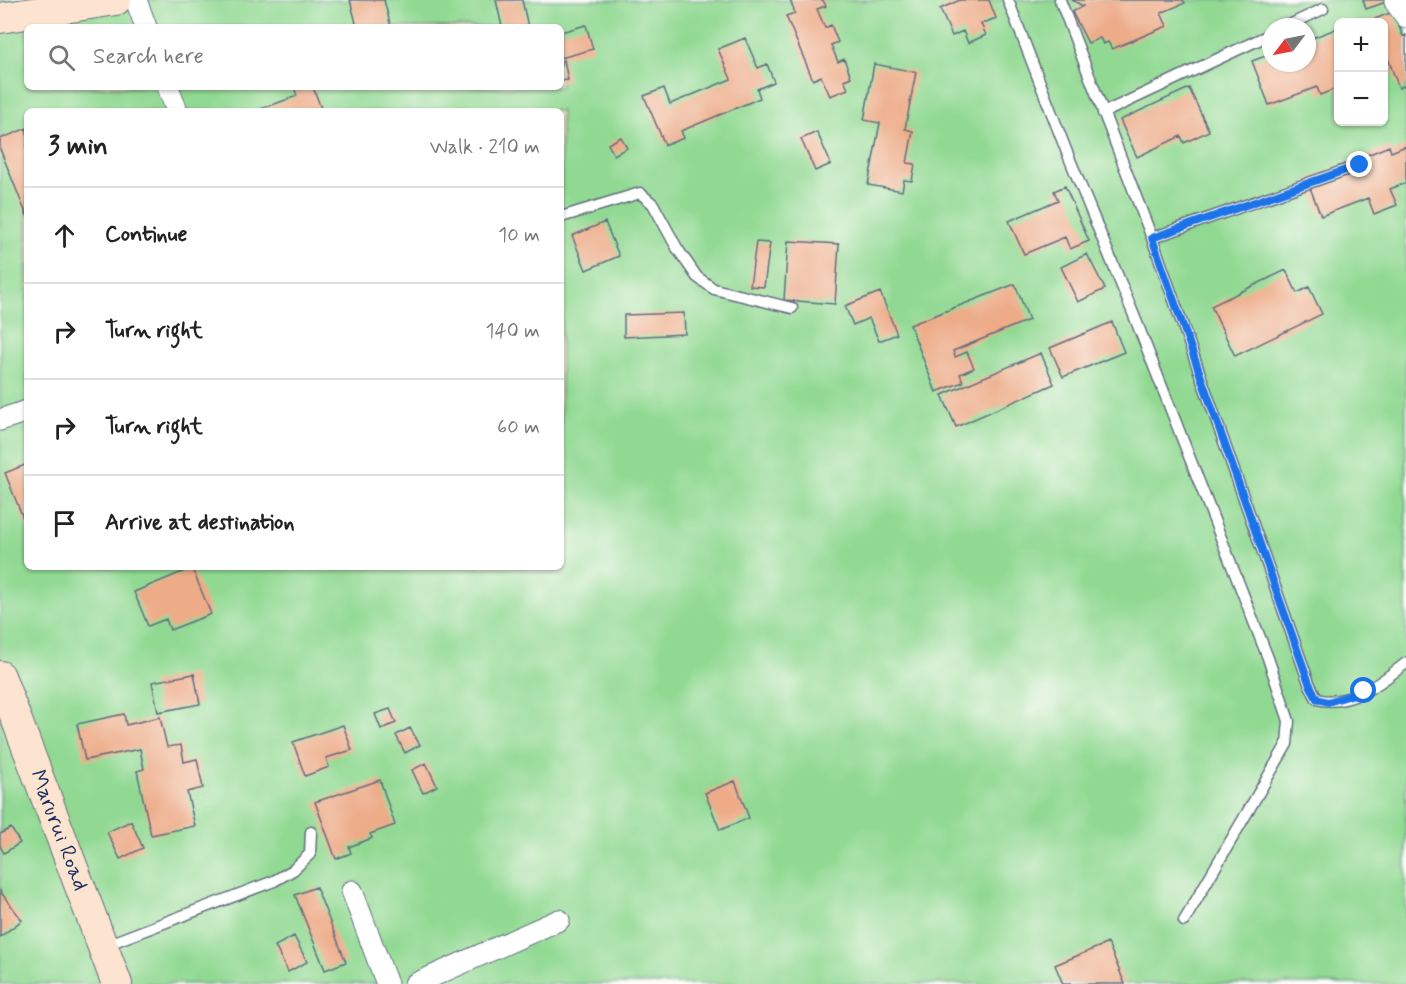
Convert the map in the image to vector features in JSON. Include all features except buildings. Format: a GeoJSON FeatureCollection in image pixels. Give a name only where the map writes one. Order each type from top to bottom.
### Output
{"type":"FeatureCollection","features":[{"type":"Feature","properties":{"kind":"street"},"geometry":{"type":"LineString","coordinates":[[0,18],[116,0]]}},
{"type":"Feature","properties":{"kind":"street"},"geometry":{"type":"LineString","coordinates":[[136,0],[145,24]]}},
{"type":"Feature","properties":{"kind":"street"},"geometry":{"type":"LineString","coordinates":[[169,90],[176,108]]}},
{"type":"Feature","properties":{"kind":"street"},"geometry":{"type":"LineString","coordinates":[[0,420],[24,412]]}},
{"type":"Feature","properties":{"kind":"street","name":"Marurui Road"},"geometry":{"type":"LineString","coordinates":[[0,676],[117,984]]}},
{"type":"Feature","properties":{"kind":"street"},"geometry":{"type":"LineString","coordinates":[[352,891],[387,984]]}},
{"type":"Feature","properties":{"kind":"street"},"geometry":{"type":"LineString","coordinates":[[416,984],[559,921]]}},
{"type":"Feature","properties":{"kind":"lane"},"geometry":{"type":"LineString","coordinates":[[1008,0],[1255,625],[1288,721],[1287,744],[1184,921]]}},
{"type":"Feature","properties":{"kind":"lane"},"geometry":{"type":"LineString","coordinates":[[1060,0],[1152,238],[1301,661],[1317,699],[1328,702],[1364,691],[1385,680],[1406,663]]}},
{"type":"Feature","properties":{"kind":"lane"},"geometry":{"type":"LineString","coordinates":[[1304,18],[1323,9]]}},
{"type":"Feature","properties":{"kind":"lane"},"geometry":{"type":"LineString","coordinates":[[1103,113],[1262,38]]}},
{"type":"Feature","properties":{"kind":"lane"},"geometry":{"type":"LineString","coordinates":[[1152,238],[1360,165]]}},
{"type":"Feature","properties":{"kind":"lane"},"geometry":{"type":"LineString","coordinates":[[564,216],[640,193],[653,204],[677,248],[697,277],[714,289],[792,308]]}},
{"type":"Feature","properties":{"kind":"lane"},"geometry":{"type":"LineString","coordinates":[[103,946],[274,881],[293,870],[310,854],[310,832]]}},
{"type":"Feature","properties":{"kind":"green space"},"geometry":{"type":"Polygon","coordinates":[[[0,0],[1406,0],[1406,984],[0,984],[0,0]]]}},
{"type":"Feature","properties":{"kind":"route"},"geometry":{"type":"LineString","coordinates":[[1360,165],[1152,238],[1309,683],[1317,699],[1328,702],[1364,691]]}}]}
